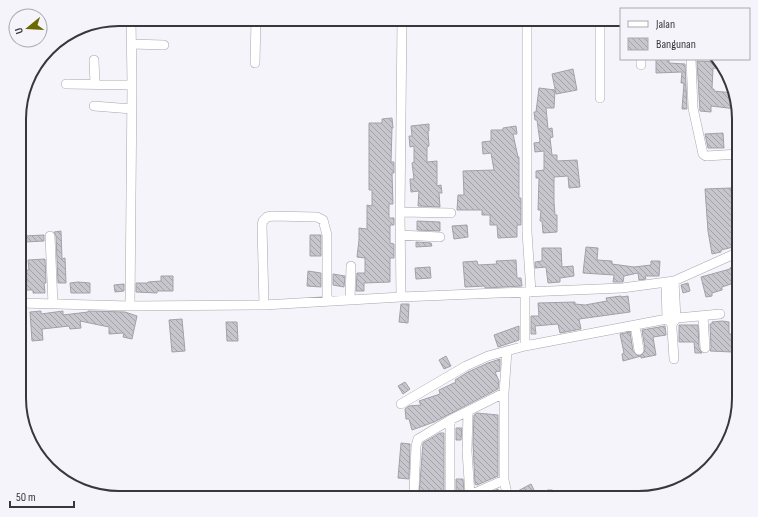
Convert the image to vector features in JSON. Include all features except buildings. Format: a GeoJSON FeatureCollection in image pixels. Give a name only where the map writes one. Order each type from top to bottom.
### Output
{"type":"FeatureCollection","features":[{"type":"Feature","properties":{"kind":"street"},"geometry":{"type":"LineString","coordinates":[[130,306],[132,109],[131,26]]}},
{"type":"Feature","properties":{"kind":"street"},"geometry":{"type":"LineString","coordinates":[[255,63],[256,26]]}},
{"type":"Feature","properties":{"kind":"street"},"geometry":{"type":"LineString","coordinates":[[402,26],[400,235],[402,297]]}},
{"type":"Feature","properties":{"kind":"street"},"geometry":{"type":"LineString","coordinates":[[525,346],[528,292],[527,26]]}},
{"type":"Feature","properties":{"kind":"street"},"geometry":{"type":"LineString","coordinates":[[600,26],[600,98]]}},
{"type":"Feature","properties":{"kind":"street"},"geometry":{"type":"LineString","coordinates":[[131,44],[164,45]]}},
{"type":"Feature","properties":{"kind":"street"},"geometry":{"type":"LineString","coordinates":[[94,60],[95,84]]}},
{"type":"Feature","properties":{"kind":"street"},"geometry":{"type":"LineString","coordinates":[[691,60],[693,108],[703,154],[706,156],[732,154]]}},
{"type":"Feature","properties":{"kind":"street"},"geometry":{"type":"LineString","coordinates":[[66,84],[132,85]]}},
{"type":"Feature","properties":{"kind":"street"},"geometry":{"type":"LineString","coordinates":[[94,106],[132,109]]}},
{"type":"Feature","properties":{"kind":"street"},"geometry":{"type":"LineString","coordinates":[[400,212],[452,213]]}},
{"type":"Feature","properties":{"kind":"street"},"geometry":{"type":"LineString","coordinates":[[264,305],[262,225],[263,220],[272,216],[318,217],[323,220],[327,234],[327,301]]}},
{"type":"Feature","properties":{"kind":"street"},"geometry":{"type":"LineString","coordinates":[[400,235],[440,237]]}},
{"type":"Feature","properties":{"kind":"street"},"geometry":{"type":"LineString","coordinates":[[50,236],[52,304]]}},
{"type":"Feature","properties":{"kind":"street"},"geometry":{"type":"LineString","coordinates":[[26,304],[130,306],[264,305],[402,297],[622,288],[670,282],[732,255]]}},
{"type":"Feature","properties":{"kind":"street"},"geometry":{"type":"LineString","coordinates":[[350,300],[351,266]]}},
{"type":"Feature","properties":{"kind":"street"},"geometry":{"type":"LineString","coordinates":[[670,282],[674,359]]}},
{"type":"Feature","properties":{"kind":"street"},"geometry":{"type":"LineString","coordinates":[[401,404],[466,366],[488,356],[525,346],[636,325],[720,314]]}},
{"type":"Feature","properties":{"kind":"street"},"geometry":{"type":"LineString","coordinates":[[703,316],[705,348]]}},
{"type":"Feature","properties":{"kind":"street"},"geometry":{"type":"LineString","coordinates":[[636,325],[639,350]]}},
{"type":"Feature","properties":{"kind":"street"},"geometry":{"type":"LineString","coordinates":[[506,491],[504,480],[504,392],[507,351]]}},
{"type":"Feature","properties":{"kind":"street"},"geometry":{"type":"LineString","coordinates":[[414,491],[418,439],[450,420],[504,392]]}},
{"type":"Feature","properties":{"kind":"street"},"geometry":{"type":"LineString","coordinates":[[466,491],[468,411]]}},
{"type":"Feature","properties":{"kind":"street"},"geometry":{"type":"LineString","coordinates":[[450,420],[450,491]]}},
{"type":"Feature","properties":{"kind":"street"},"geometry":{"type":"LineString","coordinates":[[479,491],[504,480]]}}]}
